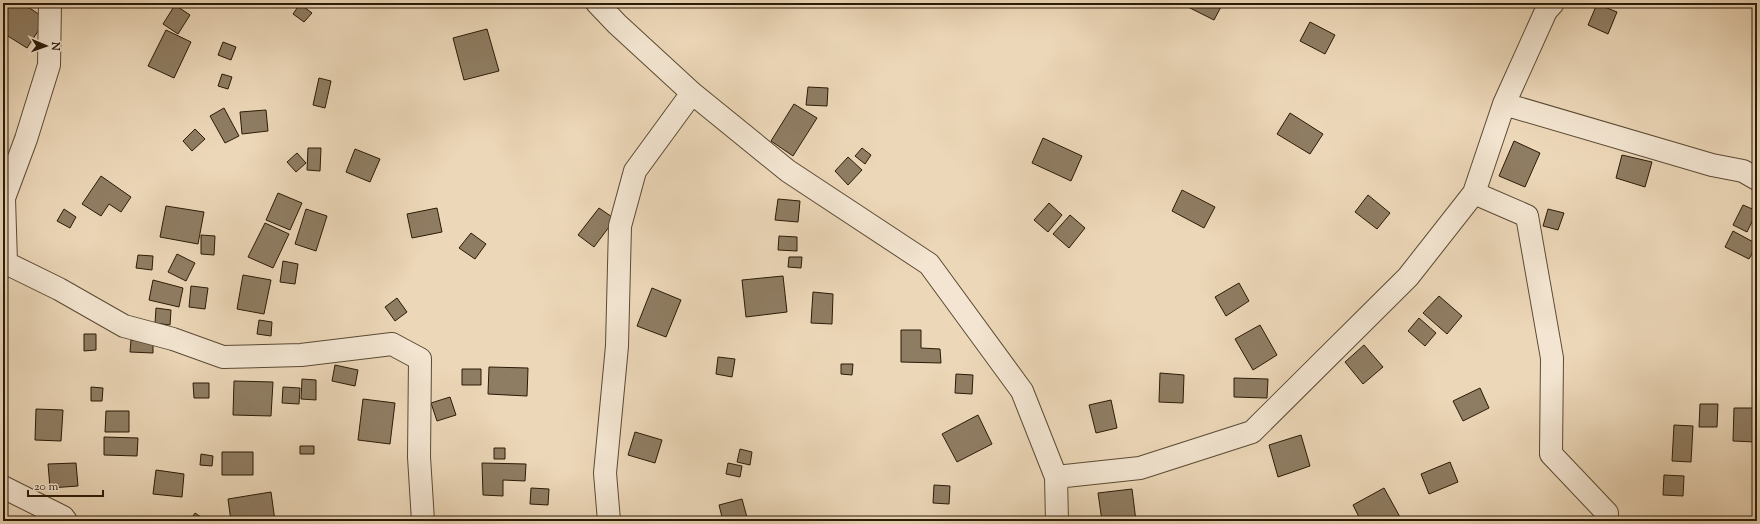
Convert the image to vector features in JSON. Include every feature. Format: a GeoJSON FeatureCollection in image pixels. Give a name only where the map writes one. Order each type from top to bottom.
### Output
{"type":"FeatureCollection","features":[{"type":"Feature","properties":{"kind":"street"},"geometry":{"type":"LineString","coordinates":[[50,3],[49,65],[26,139],[4,198],[4,265],[59,289],[124,326],[173,339],[223,357],[301,355],[392,344],[420,359],[419,457],[423,521]]}},
{"type":"Feature","properties":{"kind":"street"},"geometry":{"type":"LineString","coordinates":[[596,3],[692,93],[788,171],[929,264],[1022,391],[1056,477],[1057,521]]}},
{"type":"Feature","properties":{"kind":"street"},"geometry":{"type":"LineString","coordinates":[[1056,477],[1140,468],[1252,432],[1408,277],[1474,193],[1504,104],[1546,11],[1552,3]]}},
{"type":"Feature","properties":{"kind":"street"},"geometry":{"type":"LineString","coordinates":[[610,521],[605,473],[617,346],[620,226],[635,171],[692,93]]}},
{"type":"Feature","properties":{"kind":"street"},"geometry":{"type":"LineString","coordinates":[[1504,104],[1712,165],[1742,171],[1757,179]]}},
{"type":"Feature","properties":{"kind":"street"},"geometry":{"type":"LineString","coordinates":[[1474,193],[1527,216],[1552,358],[1551,454],[1607,513],[1607,521]]}},
{"type":"Feature","properties":{"kind":"street"},"geometry":{"type":"LineString","coordinates":[[3,487],[63,518],[66,521]]}},
{"type":"Feature","properties":{"kind":"building"},"geometry":{"type":"Polygon","coordinates":[[[3,3],[22,3],[46,19],[27,48],[3,33],[3,3]]]}},
{"type":"Feature","properties":{"kind":"building"},"geometry":{"type":"Polygon","coordinates":[[[1184,3],[1223,3],[1214,20],[1184,5],[1184,3]]]}},
{"type":"Feature","properties":{"kind":"building"},"geometry":{"type":"Polygon","coordinates":[[[300,4],[312,13],[304,22],[293,14],[300,4]]]}},
{"type":"Feature","properties":{"kind":"building"},"geometry":{"type":"Polygon","coordinates":[[[1597,4],[1617,12],[1608,34],[1588,25],[1597,4]]]}},
{"type":"Feature","properties":{"kind":"building"},"geometry":{"type":"Polygon","coordinates":[[[175,5],[190,15],[178,34],[163,24],[175,5]]]}},
{"type":"Feature","properties":{"kind":"building"},"geometry":{"type":"Polygon","coordinates":[[[1310,22],[1335,35],[1325,54],[1300,41],[1310,22]]]}},
{"type":"Feature","properties":{"kind":"building"},"geometry":{"type":"Polygon","coordinates":[[[487,29],[499,71],[464,80],[453,38],[487,29]]]}},
{"type":"Feature","properties":{"kind":"building"},"geometry":{"type":"Polygon","coordinates":[[[166,30],[191,42],[174,78],[148,66],[166,30]]]}},
{"type":"Feature","properties":{"kind":"building"},"geometry":{"type":"Polygon","coordinates":[[[223,42],[236,47],[231,60],[218,55],[223,42]]]}},
{"type":"Feature","properties":{"kind":"building"},"geometry":{"type":"Polygon","coordinates":[[[222,74],[232,77],[228,89],[218,86],[222,74]]]}},
{"type":"Feature","properties":{"kind":"building"},"geometry":{"type":"Polygon","coordinates":[[[319,78],[331,81],[325,108],[313,105],[319,78]]]}},
{"type":"Feature","properties":{"kind":"building"},"geometry":{"type":"Polygon","coordinates":[[[808,87],[828,88],[827,106],[806,105],[808,87]]]}},
{"type":"Feature","properties":{"kind":"building"},"geometry":{"type":"Polygon","coordinates":[[[794,104],[817,118],[793,156],[771,141],[794,104]]]}},
{"type":"Feature","properties":{"kind":"building"},"geometry":{"type":"Polygon","coordinates":[[[224,108],[239,136],[225,143],[210,116],[224,108]]]}},
{"type":"Feature","properties":{"kind":"building"},"geometry":{"type":"Polygon","coordinates":[[[266,110],[268,131],[242,134],[240,112],[266,110]]]}},
{"type":"Feature","properties":{"kind":"building"},"geometry":{"type":"Polygon","coordinates":[[[1290,113],[1323,134],[1310,154],[1277,134],[1290,113]]]}},
{"type":"Feature","properties":{"kind":"building"},"geometry":{"type":"Polygon","coordinates":[[[195,129],[205,139],[192,151],[183,141],[195,129]]]}},
{"type":"Feature","properties":{"kind":"building"},"geometry":{"type":"Polygon","coordinates":[[[1043,138],[1082,156],[1071,181],[1032,163],[1043,138]]]}},
{"type":"Feature","properties":{"kind":"building"},"geometry":{"type":"Polygon","coordinates":[[[1514,141],[1540,153],[1525,187],[1499,176],[1514,141]]]}},
{"type":"Feature","properties":{"kind":"building"},"geometry":{"type":"Polygon","coordinates":[[[3,148],[7,148],[7,169],[3,169],[3,148]]]}},
{"type":"Feature","properties":{"kind":"building"},"geometry":{"type":"Polygon","coordinates":[[[308,148],[321,148],[320,171],[307,170],[308,148]]]}},
{"type":"Feature","properties":{"kind":"building"},"geometry":{"type":"Polygon","coordinates":[[[862,148],[871,155],[865,164],[855,156],[862,148]]]}},
{"type":"Feature","properties":{"kind":"building"},"geometry":{"type":"Polygon","coordinates":[[[355,149],[380,159],[370,182],[346,172],[355,149]]]}},
{"type":"Feature","properties":{"kind":"building"},"geometry":{"type":"Polygon","coordinates":[[[297,153],[306,163],[296,172],[287,162],[297,153]]]}},
{"type":"Feature","properties":{"kind":"building"},"geometry":{"type":"Polygon","coordinates":[[[1622,155],[1652,162],[1645,187],[1616,178],[1622,155]]]}},
{"type":"Feature","properties":{"kind":"building"},"geometry":{"type":"Polygon","coordinates":[[[848,157],[862,170],[848,185],[835,171],[848,157]]]}},
{"type":"Feature","properties":{"kind":"building"},"geometry":{"type":"Polygon","coordinates":[[[101,176],[131,197],[121,212],[109,204],[101,216],[82,204],[101,176]]]}},
{"type":"Feature","properties":{"kind":"building"},"geometry":{"type":"Polygon","coordinates":[[[1182,190],[1215,207],[1204,228],[1172,211],[1182,190]]]}},
{"type":"Feature","properties":{"kind":"building"},"geometry":{"type":"Polygon","coordinates":[[[278,193],[302,203],[290,230],[266,220],[278,193]]]}},
{"type":"Feature","properties":{"kind":"building"},"geometry":{"type":"Polygon","coordinates":[[[1368,195],[1390,213],[1377,229],[1355,212],[1368,195]]]}},
{"type":"Feature","properties":{"kind":"building"},"geometry":{"type":"Polygon","coordinates":[[[778,199],[800,201],[798,222],[775,220],[778,199]]]}},
{"type":"Feature","properties":{"kind":"building"},"geometry":{"type":"Polygon","coordinates":[[[1049,203],[1062,215],[1048,232],[1034,220],[1049,203]]]}},
{"type":"Feature","properties":{"kind":"building"},"geometry":{"type":"Polygon","coordinates":[[[1743,205],[1757,211],[1747,232],[1733,225],[1743,205]]]}},
{"type":"Feature","properties":{"kind":"building"},"geometry":{"type":"Polygon","coordinates":[[[166,206],[204,212],[198,244],[160,237],[166,206]]]}},
{"type":"Feature","properties":{"kind":"building"},"geometry":{"type":"Polygon","coordinates":[[[437,208],[442,232],[412,238],[407,214],[437,208]]]}},
{"type":"Feature","properties":{"kind":"building"},"geometry":{"type":"Polygon","coordinates":[[[599,208],[615,219],[594,247],[578,235],[599,208]]]}},
{"type":"Feature","properties":{"kind":"building"},"geometry":{"type":"Polygon","coordinates":[[[64,209],[76,217],[70,228],[57,221],[64,209]]]}},
{"type":"Feature","properties":{"kind":"building"},"geometry":{"type":"Polygon","coordinates":[[[306,209],[327,216],[316,251],[295,244],[306,209]]]}},
{"type":"Feature","properties":{"kind":"building"},"geometry":{"type":"Polygon","coordinates":[[[1548,209],[1564,213],[1558,230],[1543,226],[1548,209]]]}},
{"type":"Feature","properties":{"kind":"building"},"geometry":{"type":"Polygon","coordinates":[[[1070,215],[1085,228],[1069,248],[1053,234],[1070,215]]]}},
{"type":"Feature","properties":{"kind":"building"},"geometry":{"type":"Polygon","coordinates":[[[265,223],[289,234],[273,268],[248,257],[265,223]]]}},
{"type":"Feature","properties":{"kind":"building"},"geometry":{"type":"Polygon","coordinates":[[[1733,231],[1757,244],[1749,259],[1725,247],[1733,231]]]}},
{"type":"Feature","properties":{"kind":"building"},"geometry":{"type":"Polygon","coordinates":[[[471,233],[486,244],[475,259],[459,248],[471,233]]]}},
{"type":"Feature","properties":{"kind":"building"},"geometry":{"type":"Polygon","coordinates":[[[201,235],[215,236],[214,255],[201,254],[201,235]]]}},
{"type":"Feature","properties":{"kind":"building"},"geometry":{"type":"Polygon","coordinates":[[[779,236],[797,237],[797,251],[778,250],[779,236]]]}},
{"type":"Feature","properties":{"kind":"building"},"geometry":{"type":"Polygon","coordinates":[[[177,254],[195,263],[186,281],[168,272],[177,254]]]}},
{"type":"Feature","properties":{"kind":"building"},"geometry":{"type":"Polygon","coordinates":[[[138,255],[153,256],[152,270],[136,268],[138,255]]]}},
{"type":"Feature","properties":{"kind":"building"},"geometry":{"type":"Polygon","coordinates":[[[789,257],[802,257],[801,268],[788,267],[789,257]]]}},
{"type":"Feature","properties":{"kind":"building"},"geometry":{"type":"Polygon","coordinates":[[[283,261],[298,264],[295,284],[280,282],[283,261]]]}},
{"type":"Feature","properties":{"kind":"building"},"geometry":{"type":"Polygon","coordinates":[[[243,275],[271,280],[264,314],[237,309],[243,275]]]}},
{"type":"Feature","properties":{"kind":"building"},"geometry":{"type":"Polygon","coordinates":[[[783,276],[787,312],[746,317],[742,280],[783,276]]]}},
{"type":"Feature","properties":{"kind":"building"},"geometry":{"type":"Polygon","coordinates":[[[153,280],[183,288],[179,307],[149,300],[153,280]]]}},
{"type":"Feature","properties":{"kind":"building"},"geometry":{"type":"Polygon","coordinates":[[[1239,283],[1249,301],[1226,316],[1215,297],[1239,283]]]}},
{"type":"Feature","properties":{"kind":"building"},"geometry":{"type":"Polygon","coordinates":[[[191,286],[208,288],[205,309],[189,307],[191,286]]]}},
{"type":"Feature","properties":{"kind":"building"},"geometry":{"type":"Polygon","coordinates":[[[652,288],[681,300],[666,337],[637,326],[652,288]]]}},
{"type":"Feature","properties":{"kind":"building"},"geometry":{"type":"Polygon","coordinates":[[[813,292],[833,294],[832,324],[811,323],[813,292]]]}},
{"type":"Feature","properties":{"kind":"building"},"geometry":{"type":"Polygon","coordinates":[[[1439,296],[1462,316],[1447,334],[1423,313],[1439,296]]]}},
{"type":"Feature","properties":{"kind":"building"},"geometry":{"type":"Polygon","coordinates":[[[397,298],[407,312],[395,321],[385,307],[397,298]]]}},
{"type":"Feature","properties":{"kind":"building"},"geometry":{"type":"Polygon","coordinates":[[[156,308],[171,310],[170,325],[155,323],[156,308]]]}},
{"type":"Feature","properties":{"kind":"building"},"geometry":{"type":"Polygon","coordinates":[[[1419,318],[1436,333],[1425,346],[1408,331],[1419,318]]]}},
{"type":"Feature","properties":{"kind":"building"},"geometry":{"type":"Polygon","coordinates":[[[259,320],[272,322],[271,336],[257,334],[259,320]]]}},
{"type":"Feature","properties":{"kind":"building"},"geometry":{"type":"Polygon","coordinates":[[[1260,325],[1277,355],[1253,370],[1235,339],[1260,325]]]}},
{"type":"Feature","properties":{"kind":"building"},"geometry":{"type":"Polygon","coordinates":[[[901,330],[921,330],[921,348],[940,349],[941,363],[901,362],[901,330]]]}},
{"type":"Feature","properties":{"kind":"building"},"geometry":{"type":"Polygon","coordinates":[[[84,334],[96,334],[96,350],[84,351],[84,334]]]}},
{"type":"Feature","properties":{"kind":"building"},"geometry":{"type":"Polygon","coordinates":[[[131,340],[153,341],[153,353],[130,352],[131,340]]]}},
{"type":"Feature","properties":{"kind":"building"},"geometry":{"type":"Polygon","coordinates":[[[1364,345],[1383,367],[1363,384],[1345,362],[1364,345]]]}},
{"type":"Feature","properties":{"kind":"building"},"geometry":{"type":"Polygon","coordinates":[[[718,357],[735,359],[732,377],[716,374],[718,357]]]}},
{"type":"Feature","properties":{"kind":"building"},"geometry":{"type":"Polygon","coordinates":[[[841,364],[853,364],[852,375],[841,374],[841,364]]]}},
{"type":"Feature","properties":{"kind":"building"},"geometry":{"type":"Polygon","coordinates":[[[335,365],[358,370],[355,386],[332,381],[335,365]]]}},
{"type":"Feature","properties":{"kind":"building"},"geometry":{"type":"Polygon","coordinates":[[[489,367],[528,368],[527,396],[488,394],[489,367]]]}},
{"type":"Feature","properties":{"kind":"building"},"geometry":{"type":"Polygon","coordinates":[[[462,369],[481,369],[481,385],[462,385],[462,369]]]}},
{"type":"Feature","properties":{"kind":"building"},"geometry":{"type":"Polygon","coordinates":[[[1160,373],[1184,375],[1183,403],[1159,402],[1160,373]]]}},
{"type":"Feature","properties":{"kind":"building"},"geometry":{"type":"Polygon","coordinates":[[[956,374],[973,375],[972,394],[955,393],[956,374]]]}},
{"type":"Feature","properties":{"kind":"building"},"geometry":{"type":"Polygon","coordinates":[[[1234,378],[1268,379],[1267,398],[1234,397],[1234,378]]]}},
{"type":"Feature","properties":{"kind":"building"},"geometry":{"type":"Polygon","coordinates":[[[302,379],[316,380],[316,400],[301,399],[302,379]]]}},
{"type":"Feature","properties":{"kind":"building"},"geometry":{"type":"Polygon","coordinates":[[[234,381],[273,382],[271,416],[233,415],[234,381]]]}},
{"type":"Feature","properties":{"kind":"building"},"geometry":{"type":"Polygon","coordinates":[[[193,383],[209,383],[209,398],[194,398],[193,383]]]}},
{"type":"Feature","properties":{"kind":"building"},"geometry":{"type":"Polygon","coordinates":[[[91,387],[103,388],[102,401],[91,401],[91,387]]]}},
{"type":"Feature","properties":{"kind":"building"},"geometry":{"type":"Polygon","coordinates":[[[283,387],[300,388],[299,404],[282,403],[283,387]]]}},
{"type":"Feature","properties":{"kind":"building"},"geometry":{"type":"Polygon","coordinates":[[[1480,388],[1489,408],[1463,421],[1453,401],[1480,388]]]}},
{"type":"Feature","properties":{"kind":"building"},"geometry":{"type":"Polygon","coordinates":[[[450,397],[456,415],[437,421],[431,403],[450,397]]]}},
{"type":"Feature","properties":{"kind":"building"},"geometry":{"type":"Polygon","coordinates":[[[363,399],[395,403],[390,444],[358,440],[363,399]]]}},
{"type":"Feature","properties":{"kind":"building"},"geometry":{"type":"Polygon","coordinates":[[[1111,400],[1117,428],[1096,433],[1089,405],[1111,400]]]}},
{"type":"Feature","properties":{"kind":"building"},"geometry":{"type":"Polygon","coordinates":[[[1700,404],[1718,404],[1717,427],[1699,427],[1700,404]]]}},
{"type":"Feature","properties":{"kind":"building"},"geometry":{"type":"Polygon","coordinates":[[[1734,408],[1756,408],[1755,442],[1733,441],[1734,408]]]}},
{"type":"Feature","properties":{"kind":"building"},"geometry":{"type":"Polygon","coordinates":[[[36,409],[63,410],[61,441],[35,440],[36,409]]]}},
{"type":"Feature","properties":{"kind":"building"},"geometry":{"type":"Polygon","coordinates":[[[106,411],[129,411],[129,432],[105,432],[106,411]]]}},
{"type":"Feature","properties":{"kind":"building"},"geometry":{"type":"Polygon","coordinates":[[[978,415],[992,444],[957,462],[942,434],[978,415]]]}},
{"type":"Feature","properties":{"kind":"building"},"geometry":{"type":"Polygon","coordinates":[[[1674,425],[1693,426],[1691,462],[1672,461],[1674,425]]]}},
{"type":"Feature","properties":{"kind":"building"},"geometry":{"type":"Polygon","coordinates":[[[635,432],[662,440],[655,463],[628,455],[635,432]]]}},
{"type":"Feature","properties":{"kind":"building"},"geometry":{"type":"Polygon","coordinates":[[[1301,435],[1310,466],[1278,477],[1269,445],[1301,435]]]}},
{"type":"Feature","properties":{"kind":"building"},"geometry":{"type":"Polygon","coordinates":[[[104,437],[138,438],[137,456],[104,455],[104,437]]]}},
{"type":"Feature","properties":{"kind":"building"},"geometry":{"type":"Polygon","coordinates":[[[300,446],[314,446],[314,454],[300,454],[300,446]]]}},
{"type":"Feature","properties":{"kind":"building"},"geometry":{"type":"Polygon","coordinates":[[[494,448],[505,448],[505,459],[494,459],[494,448]]]}},
{"type":"Feature","properties":{"kind":"building"},"geometry":{"type":"Polygon","coordinates":[[[740,449],[752,452],[750,465],[737,462],[740,449]]]}},
{"type":"Feature","properties":{"kind":"building"},"geometry":{"type":"Polygon","coordinates":[[[222,452],[253,452],[253,475],[222,475],[222,452]]]}},
{"type":"Feature","properties":{"kind":"building"},"geometry":{"type":"Polygon","coordinates":[[[201,454],[213,456],[212,466],[200,465],[201,454]]]}},
{"type":"Feature","properties":{"kind":"building"},"geometry":{"type":"Polygon","coordinates":[[[1450,462],[1458,482],[1429,494],[1421,474],[1450,462]]]}},
{"type":"Feature","properties":{"kind":"building"},"geometry":{"type":"Polygon","coordinates":[[[76,463],[78,486],[50,488],[48,464],[76,463]]]}},
{"type":"Feature","properties":{"kind":"building"},"geometry":{"type":"Polygon","coordinates":[[[482,463],[526,464],[525,481],[503,480],[503,496],[483,495],[482,463]]]}},
{"type":"Feature","properties":{"kind":"building"},"geometry":{"type":"Polygon","coordinates":[[[728,463],[742,466],[740,477],[726,474],[728,463]]]}},
{"type":"Feature","properties":{"kind":"building"},"geometry":{"type":"Polygon","coordinates":[[[156,470],[184,474],[182,497],[153,494],[156,470]]]}},
{"type":"Feature","properties":{"kind":"building"},"geometry":{"type":"Polygon","coordinates":[[[1664,475],[1684,476],[1683,496],[1663,495],[1664,475]]]}},
{"type":"Feature","properties":{"kind":"building"},"geometry":{"type":"Polygon","coordinates":[[[934,485],[950,486],[949,504],[933,503],[934,485]]]}},
{"type":"Feature","properties":{"kind":"building"},"geometry":{"type":"Polygon","coordinates":[[[531,488],[549,489],[548,505],[530,504],[531,488]]]}},
{"type":"Feature","properties":{"kind":"building"},"geometry":{"type":"Polygon","coordinates":[[[1384,488],[1400,517],[1393,521],[1361,521],[1353,505],[1384,488]]]}},
{"type":"Feature","properties":{"kind":"building"},"geometry":{"type":"Polygon","coordinates":[[[1132,489],[1136,521],[1102,521],[1098,493],[1132,489]]]}},
{"type":"Feature","properties":{"kind":"building"},"geometry":{"type":"Polygon","coordinates":[[[271,492],[275,521],[231,521],[228,499],[271,492]]]}},
{"type":"Feature","properties":{"kind":"building"},"geometry":{"type":"Polygon","coordinates":[[[742,499],[748,521],[723,521],[719,505],[742,499]]]}},
{"type":"Feature","properties":{"kind":"building"},"geometry":{"type":"Polygon","coordinates":[[[195,513],[207,521],[190,521],[195,513]]]}}]}
